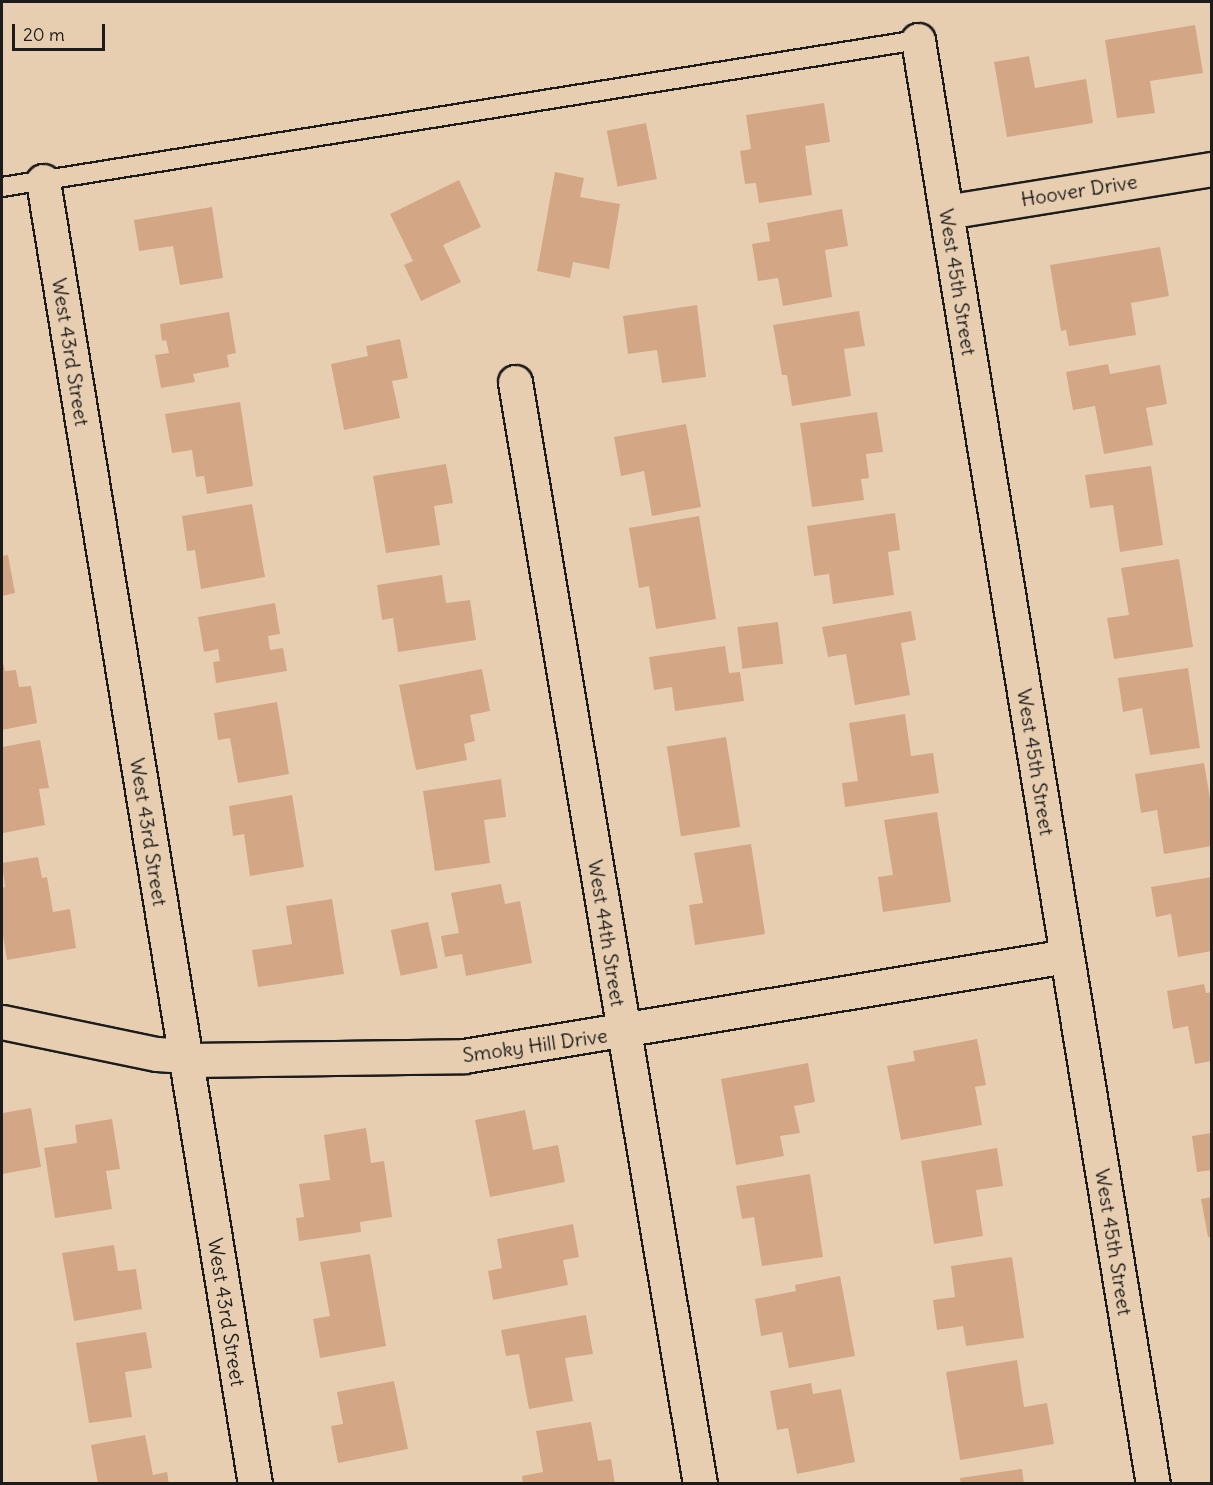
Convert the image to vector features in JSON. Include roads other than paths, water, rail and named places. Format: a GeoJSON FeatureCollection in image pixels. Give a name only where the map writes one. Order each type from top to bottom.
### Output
{"type":"FeatureCollection","features":[{"type":"Feature","properties":{"kind":"street","name":"West 45th Street"},"geometry":{"type":"LineString","coordinates":[[918,40],[1153,1484]]}},
{"type":"Feature","properties":{"kind":"street","name":"Hoover Drive"},"geometry":{"type":"LineString","coordinates":[[946,212],[1212,169]]}},
{"type":"Feature","properties":{"kind":"street","name":"West 43rd Street"},"geometry":{"type":"LineString","coordinates":[[43,181],[255,1484]]}},
{"type":"Feature","properties":{"kind":"street","name":"West 44th Street"},"geometry":{"type":"LineString","coordinates":[[515,382],[700,1484]]}},
{"type":"Feature","properties":{"kind":"street","name":"Smoky Hill Drive"},"geometry":{"type":"LineString","coordinates":[[2,1022],[157,1054],[185,1056],[188,1060],[464,1056],[624,1032],[1067,956]]}},
{"type":"Feature","properties":{"kind":"lane"},"geometry":{"type":"LineString","coordinates":[[2,187],[918,40]]}}]}
